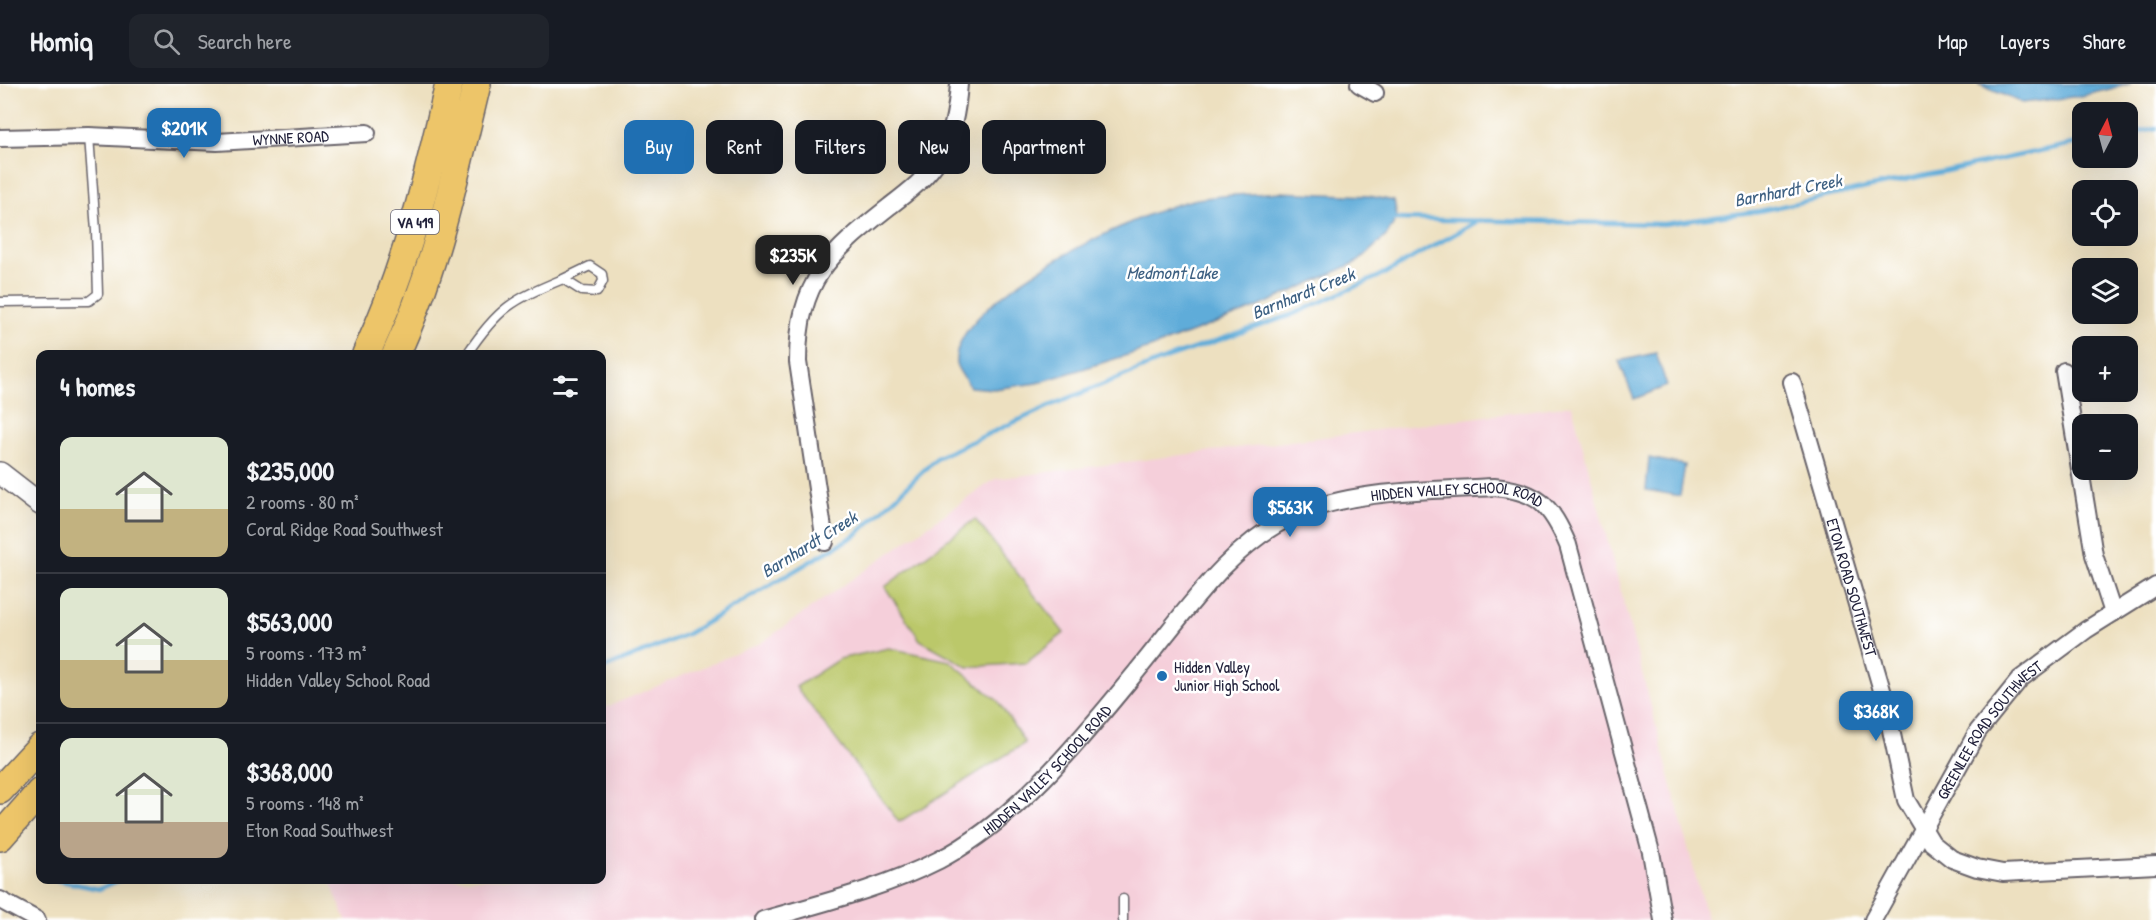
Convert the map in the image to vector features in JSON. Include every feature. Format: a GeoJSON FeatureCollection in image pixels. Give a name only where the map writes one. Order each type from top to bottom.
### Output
{"type":"FeatureCollection","features":[{"type":"Feature","properties":{"kind":"main road","name":"VA 419"},"geometry":{"type":"LineString","coordinates":[[368,350],[400,272],[449,84]]}},
{"type":"Feature","properties":{"kind":"main road","name":"VA 419"},"geometry":{"type":"LineString","coordinates":[[398,350],[425,282],[441,230],[477,84]]}},
{"type":"Feature","properties":{"kind":"main road"},"geometry":{"type":"LineString","coordinates":[[0,790],[36,751]]}},
{"type":"Feature","properties":{"kind":"main road"},"geometry":{"type":"LineString","coordinates":[[0,837],[36,796]]}},
{"type":"Feature","properties":{"kind":"street"},"geometry":{"type":"LineString","coordinates":[[825,542],[798,362],[798,338],[803,309],[820,270],[842,246],[901,198],[938,159],[955,116],[959,84]]}},
{"type":"Feature","properties":{"kind":"street"},"geometry":{"type":"LineString","coordinates":[[1359,84],[1375,93]]}},
{"type":"Feature","properties":{"kind":"street","name":"WYNNE ROAD"},"geometry":{"type":"LineString","coordinates":[[0,138],[89,136],[217,142],[367,133]]}},
{"type":"Feature","properties":{"kind":"street"},"geometry":{"type":"LineString","coordinates":[[2064,371],[2094,555],[2113,613]]}},
{"type":"Feature","properties":{"kind":"street","name":"ETON ROAD SOUTHWEST"},"geometry":{"type":"LineString","coordinates":[[1792,382],[1884,697],[1901,783],[1906,800],[1923,830],[1940,851],[1952,859],[1977,868],[2003,873],[2156,865]]}},
{"type":"Feature","properties":{"kind":"street"},"geometry":{"type":"LineString","coordinates":[[0,472],[36,501]]}},
{"type":"Feature","properties":{"kind":"street","name":"HIDDEN VALLEY SCHOOL ROAD"},"geometry":{"type":"LineString","coordinates":[[763,920],[908,874],[940,860],[986,830],[1065,754],[1219,573],[1269,530],[1292,517],[1323,505],[1354,499],[1494,487],[1517,489],[1532,495],[1548,506],[1568,544],[1651,852],[1663,920]]}},
{"type":"Feature","properties":{"kind":"street","name":"GREENLEE ROAD SOUTHWEST"},"geometry":{"type":"LineString","coordinates":[[1873,920],[1978,731],[1998,704],[2020,679],[2113,613],[2156,586]]}},
{"type":"Feature","properties":{"kind":"street"},"geometry":{"type":"LineString","coordinates":[[0,900],[36,920]]}},
{"type":"Feature","properties":{"kind":"lane"},"geometry":{"type":"LineString","coordinates":[[0,302],[88,301],[98,294],[97,242],[89,136]]}},
{"type":"Feature","properties":{"kind":"lane"},"geometry":{"type":"LineString","coordinates":[[470,350],[496,314],[508,304],[563,279]]}},
{"type":"Feature","properties":{"kind":"lane"},"geometry":{"type":"LineString","coordinates":[[1123,898],[1123,920]]}},
{"type":"Feature","properties":{"kind":"shaded area","name":"Hidden Valley Junior High School"},"geometry":{"type":"Polygon","coordinates":[[[1572,405],[1707,920],[346,920],[331,884],[606,884],[606,707],[761,643],[995,479],[1572,405]]]}},
{"type":"Feature","properties":{"kind":"green space"},"geometry":{"type":"Polygon","coordinates":[[[975,519],[1064,633],[1026,663],[968,667],[920,640],[885,587],[975,519]]]}},
{"type":"Feature","properties":{"kind":"green space"},"geometry":{"type":"Polygon","coordinates":[[[889,648],[950,661],[998,701],[1025,743],[899,822],[796,687],[839,659],[889,648]]]}},
{"type":"Feature","properties":{"kind":"water"},"geometry":{"type":"Polygon","coordinates":[[[1978,84],[2131,84],[2081,96],[2022,103],[1978,84]]]}},
{"type":"Feature","properties":{"kind":"water","name":"Medmont Lake"},"geometry":{"type":"Polygon","coordinates":[[[1279,192],[1369,196],[1394,201],[1397,217],[1387,235],[1359,261],[1256,308],[1150,348],[1037,383],[994,389],[970,387],[958,369],[956,363],[963,338],[983,312],[1015,286],[1052,262],[1093,240],[1167,208],[1203,198],[1279,192]]]}},
{"type":"Feature","properties":{"kind":"water"},"geometry":{"type":"Polygon","coordinates":[[[1656,353],[1667,386],[1634,399],[1619,361],[1656,353]]]}},
{"type":"Feature","properties":{"kind":"water"},"geometry":{"type":"Polygon","coordinates":[[[1649,458],[1685,465],[1680,496],[1646,490],[1649,458]]]}},
{"type":"Feature","properties":{"kind":"waterway","name":"Barnhardt Creek"},"geometry":{"type":"LineString","coordinates":[[2138,132],[2156,128]]}},
{"type":"Feature","properties":{"kind":"waterway","name":"Barnhardt Creek"},"geometry":{"type":"LineString","coordinates":[[1392,219],[1664,224],[1759,211],[2072,144]]}},
{"type":"Feature","properties":{"kind":"waterway","name":"Barnhardt Creek"},"geometry":{"type":"LineString","coordinates":[[606,667],[687,634],[857,534],[938,457],[1052,405],[1170,357],[1291,315],[1382,275],[1476,222]]}},
{"type":"Feature","properties":{"kind":"waterway","name":"Barnhardt Creek"},"geometry":{"type":"LineString","coordinates":[[76,884],[99,889],[110,884]]}},
{"type":"Feature","properties":{"kind":"place","name":"Hidden Valley Junior High School"},"geometry":{"type":"Point","coordinates":[1162,676]}}]}
